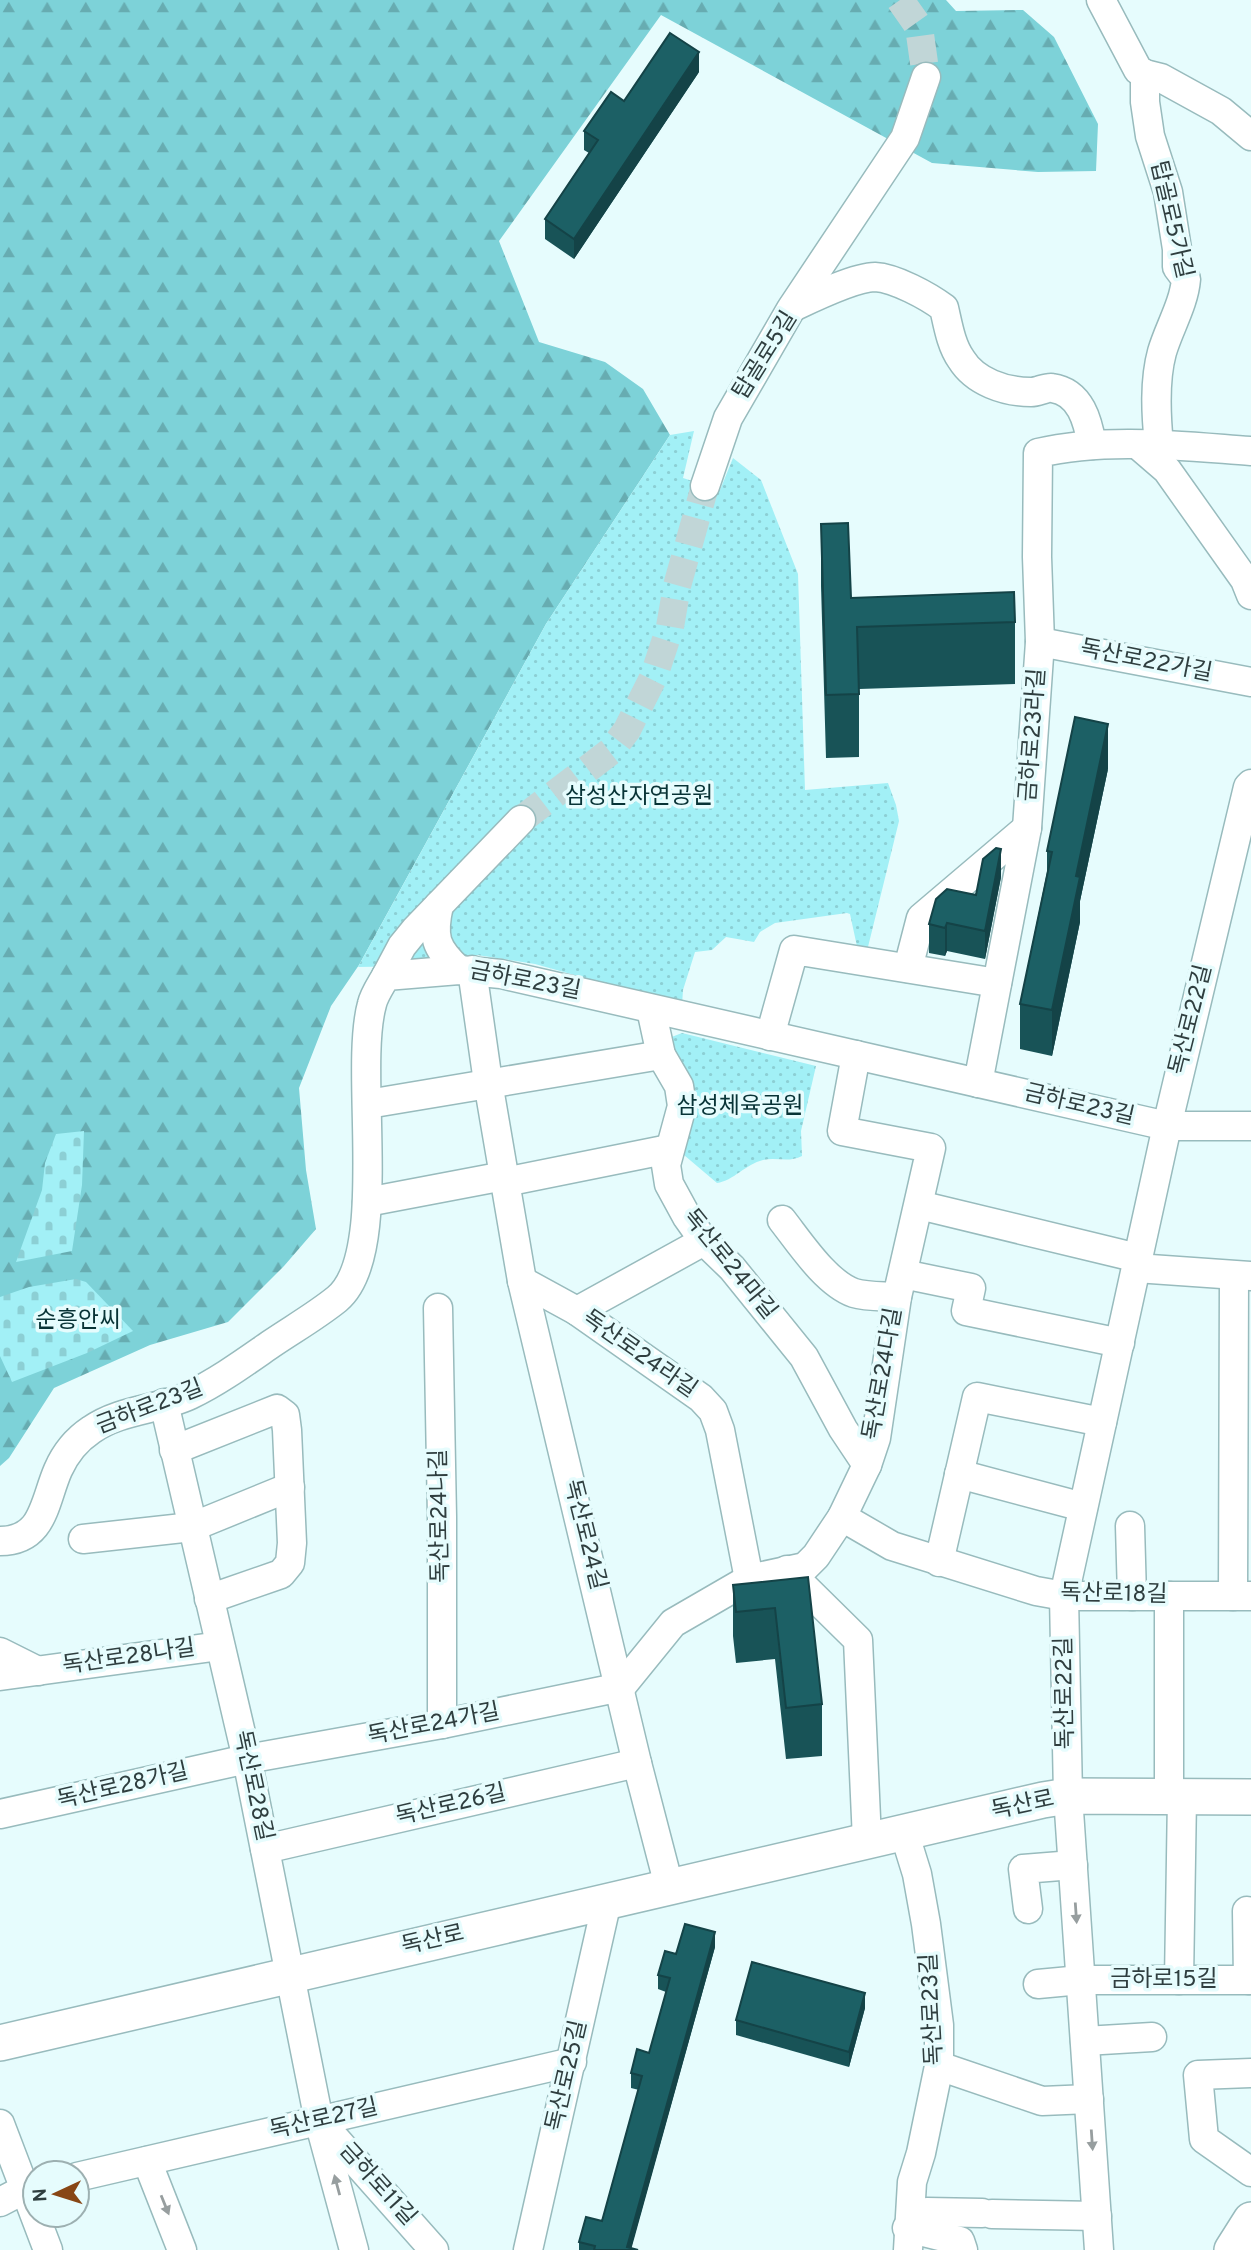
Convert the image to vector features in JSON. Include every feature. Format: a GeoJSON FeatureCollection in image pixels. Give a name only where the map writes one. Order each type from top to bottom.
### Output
{"type":"FeatureCollection","features":[{"type":"Feature","properties":{"kind":"main road","name":"독산로"},"geometry":{"type":"LineString","coordinates":[[0,2043],[867,1840],[1068,1796],[1251,1797]]}},
{"type":"Feature","properties":{"kind":"main road"},"geometry":{"type":"LineString","coordinates":[[1232,2250],[1251,2220]]}},
{"type":"Feature","properties":{"kind":"street"},"geometry":{"type":"LineString","coordinates":[[1107,2],[1138,70],[1161,78],[1221,111],[1251,136]]}},
{"type":"Feature","properties":{"kind":"street","name":"탑골로5가길"},"geometry":{"type":"LineString","coordinates":[[1144,74],[1150,136],[1168,192],[1178,249],[1177,267],[1186,279],[1185,293],[1161,355],[1149,445]]}},
{"type":"Feature","properties":{"kind":"street"},"geometry":{"type":"LineString","coordinates":[[790,309],[905,138],[926,77]]}},
{"type":"Feature","properties":{"kind":"street","name":"탑골로5길"},"geometry":{"type":"LineString","coordinates":[[705,486],[728,418],[790,309],[823,292],[873,277],[889,280],[944,308],[960,359],[983,382],[1018,391],[1033,392],[1052,388],[1069,395],[1082,408],[1092,446]]}},
{"type":"Feature","properties":{"kind":"street"},"geometry":{"type":"LineString","coordinates":[[1149,445],[1245,580],[1251,595]]}},
{"type":"Feature","properties":{"kind":"street"},"geometry":{"type":"LineString","coordinates":[[1040,642],[1038,453],[1062,447],[1149,445],[1251,451]]}},
{"type":"Feature","properties":{"kind":"street","name":"독산로22가길"},"geometry":{"type":"LineString","coordinates":[[1040,642],[1251,682]]}},
{"type":"Feature","properties":{"kind":"street","name":"금하로23라길"},"geometry":{"type":"LineString","coordinates":[[978,1083],[1027,828],[1040,642]]}},
{"type":"Feature","properties":{"kind":"street","name":"독산로22길"},"geometry":{"type":"LineString","coordinates":[[1099,2250],[1068,1796],[1064,1596],[1167,1126],[1248,787],[1251,784]]}},
{"type":"Feature","properties":{"kind":"street"},"geometry":{"type":"LineString","coordinates":[[386,976],[401,946],[521,820]]}},
{"type":"Feature","properties":{"kind":"street","name":"금하로23라길"},"geometry":{"type":"LineString","coordinates":[[908,968],[921,918],[1027,828]]}},
{"type":"Feature","properties":{"kind":"street"},"geometry":{"type":"LineString","coordinates":[[439,905],[435,923],[437,942],[442,953],[466,970]]}},
{"type":"Feature","properties":{"kind":"street"},"geometry":{"type":"LineString","coordinates":[[770,1036],[794,950],[997,983]]}},
{"type":"Feature","properties":{"kind":"street","name":"금하로23길"},"geometry":{"type":"LineString","coordinates":[[0,1541],[12,1541],[26,1535],[38,1523],[59,1468],[76,1441],[93,1428],[121,1415],[188,1396],[215,1382],[338,1298],[348,1288],[354,1275],[367,1202],[366,1038],[372,1002],[386,976],[466,970],[651,1009],[1167,1126],[1251,1126]]}},
{"type":"Feature","properties":{"kind":"street","name":"독산로24길"},"geometry":{"type":"LineString","coordinates":[[466,970],[522,1281],[669,1886]]}},
{"type":"Feature","properties":{"kind":"street","name":"독산로24마길"},"geometry":{"type":"LineString","coordinates":[[651,1009],[661,1055],[679,1086],[682,1106],[666,1165],[669,1184],[704,1241],[732,1268],[804,1357],[843,1429],[867,1465]]}},
{"type":"Feature","properties":{"kind":"street"},"geometry":{"type":"LineString","coordinates":[[368,1104],[661,1055]]}},
{"type":"Feature","properties":{"kind":"street","name":"독산로24다길"},"geometry":{"type":"LineString","coordinates":[[621,1687],[673,1623],[749,1578],[805,1567],[816,1556],[842,1517],[867,1465],[876,1438],[900,1286],[931,1148],[842,1131],[856,1055]]}},
{"type":"Feature","properties":{"kind":"street"},"geometry":{"type":"LineString","coordinates":[[367,1202],[669,1149]]}},
{"type":"Feature","properties":{"kind":"street"},"geometry":{"type":"LineString","coordinates":[[919,1205],[1137,1263],[1243,1276],[1242,1596]]}},
{"type":"Feature","properties":{"kind":"street"},"geometry":{"type":"LineString","coordinates":[[782,1220],[817,1264],[838,1285],[855,1294],[900,1286],[971,1287],[966,1311],[1119,1342]]}},
{"type":"Feature","properties":{"kind":"street"},"geometry":{"type":"LineString","coordinates":[[577,1311],[704,1241]]}},
{"type":"Feature","properties":{"kind":"street","name":"독산로24라길"},"geometry":{"type":"LineString","coordinates":[[522,1281],[577,1311],[701,1398],[713,1410],[720,1430],[749,1578]]}},
{"type":"Feature","properties":{"kind":"street","name":"독산로24나길"},"geometry":{"type":"LineString","coordinates":[[438,1308],[442,1724]]}},
{"type":"Feature","properties":{"kind":"street"},"geometry":{"type":"LineString","coordinates":[[939,1562],[977,1396],[1102,1422]]}},
{"type":"Feature","properties":{"kind":"street","name":"독산로28길"},"geometry":{"type":"LineString","coordinates":[[164,1403],[247,1759],[319,2121],[354,2250]]}},
{"type":"Feature","properties":{"kind":"street"},"geometry":{"type":"LineString","coordinates":[[174,1450],[277,1409],[285,1415],[292,1543],[290,1563],[281,1574],[209,1599]]}},
{"type":"Feature","properties":{"kind":"street"},"geometry":{"type":"LineString","coordinates":[[959,1474],[1083,1507]]}},
{"type":"Feature","properties":{"kind":"street"},"geometry":{"type":"LineString","coordinates":[[83,1539],[192,1527],[290,1487]]}},
{"type":"Feature","properties":{"kind":"street","name":"독산로18길"},"geometry":{"type":"LineString","coordinates":[[842,1517],[892,1546],[1036,1591],[1064,1596],[1242,1596]]}},
{"type":"Feature","properties":{"kind":"street"},"geometry":{"type":"LineString","coordinates":[[1130,1526],[1132,1596]]}},
{"type":"Feature","properties":{"kind":"street"},"geometry":{"type":"LineString","coordinates":[[787,1570],[858,1640],[867,1840]]}},
{"type":"Feature","properties":{"kind":"street"},"geometry":{"type":"LineString","coordinates":[[1169,1596],[1179,1980]]}},
{"type":"Feature","properties":{"kind":"street","name":"독산로28나길"},"geometry":{"type":"LineString","coordinates":[[0,1676],[220,1646]]}},
{"type":"Feature","properties":{"kind":"street","name":"독산로28나길"},"geometry":{"type":"LineString","coordinates":[[0,1652],[38,1671]]}},
{"type":"Feature","properties":{"kind":"street","name":"독산로24가길"},"geometry":{"type":"LineString","coordinates":[[247,1759],[442,1724],[621,1687]]}},
{"type":"Feature","properties":{"kind":"street","name":"독산로28가길"},"geometry":{"type":"LineString","coordinates":[[0,1814],[247,1759]]}},
{"type":"Feature","properties":{"kind":"street","name":"독산로26길"},"geometry":{"type":"LineString","coordinates":[[265,1849],[638,1763]]}},
{"type":"Feature","properties":{"kind":"street","name":"독산로23길"},"geometry":{"type":"LineString","coordinates":[[904,1832],[917,1874],[939,2025],[939,2066],[921,2153],[912,2182],[914,2230]]}},
{"type":"Feature","properties":{"kind":"street"},"geometry":{"type":"LineString","coordinates":[[1028,1909],[1023,1869],[1073,1865]]}},
{"type":"Feature","properties":{"kind":"street","name":"독산로25길"},"geometry":{"type":"LineString","coordinates":[[528,2250],[607,1901]]}},
{"type":"Feature","properties":{"kind":"street","name":"금하로15길"},"geometry":{"type":"LineString","coordinates":[[1038,1984],[1081,1980],[1250,1980],[1247,1911]]}},
{"type":"Feature","properties":{"kind":"street"},"geometry":{"type":"LineString","coordinates":[[1085,2041],[1152,2036]]}},
{"type":"Feature","properties":{"kind":"street","name":"독산로27길"},"geometry":{"type":"LineString","coordinates":[[91,2174],[572,2062]]}},
{"type":"Feature","properties":{"kind":"street"},"geometry":{"type":"LineString","coordinates":[[939,2066],[1042,2101],[1089,2099]]}},
{"type":"Feature","properties":{"kind":"street"},"geometry":{"type":"LineString","coordinates":[[1251,2073],[1198,2075],[1204,2139],[1251,2172]]}},
{"type":"Feature","properties":{"kind":"street","name":"금하로11길"},"geometry":{"type":"LineString","coordinates":[[319,2121],[434,2250]]}},
{"type":"Feature","properties":{"kind":"street"},"geometry":{"type":"LineString","coordinates":[[0,2124],[21,2169]]}},
{"type":"Feature","properties":{"kind":"street"},"geometry":{"type":"LineString","coordinates":[[147,2161],[183,2250]]}},
{"type":"Feature","properties":{"kind":"street"},"geometry":{"type":"LineString","coordinates":[[0,2202],[21,2192]]}},
{"type":"Feature","properties":{"kind":"street"},"geometry":{"type":"LineString","coordinates":[[914,2230],[987,2213],[1097,2216]]}},
{"type":"Feature","properties":{"kind":"street"},"geometry":{"type":"LineString","coordinates":[[42,2229],[48,2250]]}},
{"type":"Feature","properties":{"kind":"street"},"geometry":{"type":"LineString","coordinates":[[914,2230],[960,2241],[963,2250]]}},
{"type":"Feature","properties":{"kind":"green space"},"geometry":{"type":"Polygon","coordinates":[[[0,0],[946,0],[956,11],[1023,10],[1054,37],[1098,124],[1096,171],[1038,172],[932,163],[661,15],[499,241],[539,342],[605,362],[643,389],[670,435],[546,624],[359,965],[331,1006],[299,1088],[306,1170],[316,1229],[284,1266],[228,1322],[150,1345],[54,1388],[9,1458],[0,1466],[0,0]]]}},
{"type":"Feature","properties":{"kind":"green space","name":"삼성산자연공원"},"geometry":{"type":"Polygon","coordinates":[[[694,431],[683,478],[720,490],[733,458],[761,480],[798,574],[805,790],[888,783],[896,805],[899,821],[867,951],[858,951],[850,914],[847,913],[775,923],[760,932],[754,942],[726,937],[712,950],[695,952],[683,990],[682,1005],[535,964],[477,955],[437,957],[411,966],[358,967],[546,624],[670,435],[694,431]]]}},
{"type":"Feature","properties":{"kind":"green space","name":"삼성체육공원"},"geometry":{"type":"Polygon","coordinates":[[[682,1033],[816,1066],[801,1131],[802,1156],[763,1160],[717,1183],[671,1144],[679,1120],[669,1038],[682,1033]]]}},
{"type":"Feature","properties":{"kind":"green space","name":"순흥안씨"},"geometry":{"type":"Polygon","coordinates":[[[84,1131],[82,1185],[72,1251],[16,1262],[42,1190],[45,1163],[56,1134],[84,1131]]]}},
{"type":"Feature","properties":{"kind":"green space","name":"순흥안씨"},"geometry":{"type":"Polygon","coordinates":[[[76,1279],[86,1282],[133,1331],[87,1353],[12,1382],[0,1356],[0,1297],[29,1287],[76,1279]]]}},
{"type":"Feature","properties":{"kind":"building"},"geometry":{"type":"Polygon","coordinates":[[[670,33],[699,52],[574,239],[545,219],[598,140],[584,131],[611,92],[624,101],[670,33]]]}},
{"type":"Feature","properties":{"kind":"building"},"geometry":{"type":"Polygon","coordinates":[[[848,523],[851,598],[1014,592],[1015,622],[857,627],[859,694],[826,695],[821,524],[848,523]]]}},
{"type":"Feature","properties":{"kind":"building"},"geometry":{"type":"Polygon","coordinates":[[[1075,717],[1108,724],[1076,876],[1080,877],[1052,1010],[1020,1004],[1052,852],[1047,851],[1075,717]]]}},
{"type":"Feature","properties":{"kind":"building"},"geometry":{"type":"Polygon","coordinates":[[[996,848],[1001,849],[985,931],[947,923],[945,928],[929,924],[936,899],[947,889],[976,895],[983,859],[996,848]]]}},
{"type":"Feature","properties":{"kind":"building"},"geometry":{"type":"Polygon","coordinates":[[[808,1577],[822,1704],[786,1708],[775,1608],[736,1612],[733,1585],[808,1577]]]}},
{"type":"Feature","properties":{"kind":"building"},"geometry":{"type":"Polygon","coordinates":[[[685,1924],[715,1932],[627,2247],[638,2250],[594,2250],[595,2246],[579,2242],[586,2217],[602,2221],[642,2076],[631,2073],[637,2049],[649,2053],[670,1978],[658,1975],[665,1951],[676,1954],[685,1924]]]}},
{"type":"Feature","properties":{"kind":"building"},"geometry":{"type":"Polygon","coordinates":[[[752,1962],[865,1993],[849,2052],[736,2020],[752,1962]]]}},
{"type":"Feature","properties":{"kind":"tunnel"},"geometry":{"type":"LineString","coordinates":[[900,0],[919,27],[926,77]]}},
{"type":"Feature","properties":{"kind":"tunnel"},"geometry":{"type":"LineString","coordinates":[[521,820],[611,751],[627,730],[654,676],[670,627],[677,586],[705,486]]}}]}
